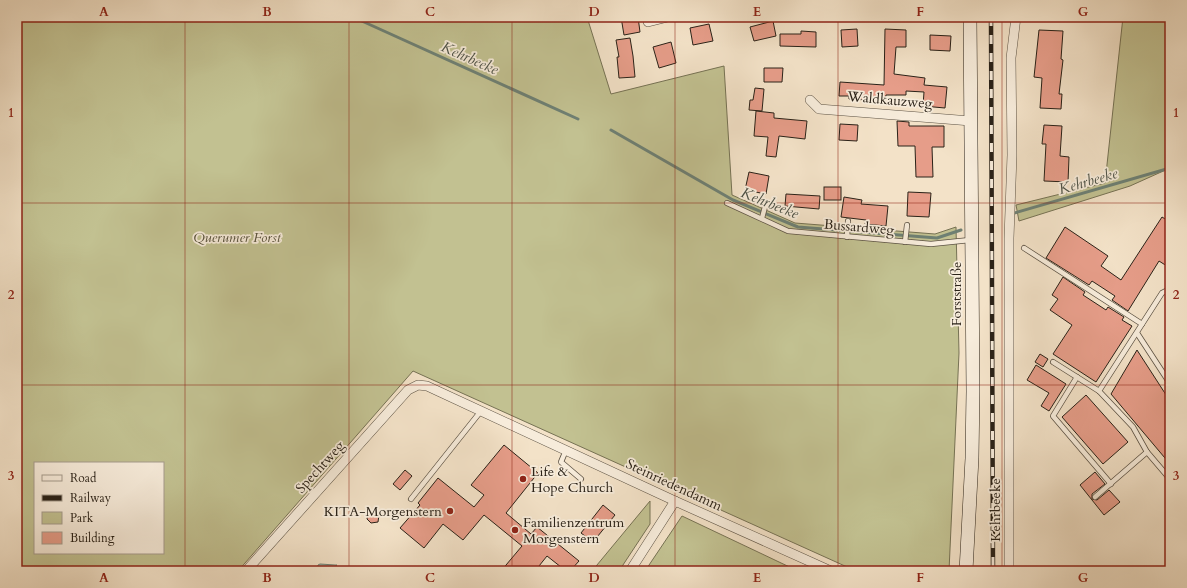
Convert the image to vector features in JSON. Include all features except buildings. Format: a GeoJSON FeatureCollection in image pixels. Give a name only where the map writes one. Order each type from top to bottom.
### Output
{"type":"FeatureCollection","features":[{"type":"Feature","properties":{"kind":"main road","name":"Forststraße"},"geometry":{"type":"LineString","coordinates":[[966,571],[972,458],[970,17]]}},
{"type":"Feature","properties":{"kind":"street"},"geometry":{"type":"LineString","coordinates":[[648,22],[668,17]]}},
{"type":"Feature","properties":{"kind":"street"},"geometry":{"type":"LineString","coordinates":[[821,17],[970,17]]}},
{"type":"Feature","properties":{"kind":"street","name":"Kehrbeeke"},"geometry":{"type":"LineString","coordinates":[[1009,571],[1009,245],[1012,155],[1011,58],[1016,17]]}},
{"type":"Feature","properties":{"kind":"street","name":"Waldkauzweg"},"geometry":{"type":"LineString","coordinates":[[810,100],[819,109],[971,121]]}},
{"type":"Feature","properties":{"kind":"street","name":"Steinriedendamm"},"geometry":{"type":"LineString","coordinates":[[418,385],[427,386],[676,502],[831,571]]}},
{"type":"Feature","properties":{"kind":"street","name":"Spechtweg"},"geometry":{"type":"LineString","coordinates":[[246,571],[408,390],[418,385]]}},
{"type":"Feature","properties":{"kind":"street"},"geometry":{"type":"LineString","coordinates":[[630,571],[676,502]]}},
{"type":"Feature","properties":{"kind":"lane","name":"Bussardweg"},"geometry":{"type":"LineString","coordinates":[[727,203],[788,231],[931,244],[972,239]]}},
{"type":"Feature","properties":{"kind":"lane"},"geometry":{"type":"LineString","coordinates":[[762,218],[766,203]]}},
{"type":"Feature","properties":{"kind":"lane"},"geometry":{"type":"LineString","coordinates":[[846,237],[848,221]]}},
{"type":"Feature","properties":{"kind":"lane"},"geometry":{"type":"LineString","coordinates":[[905,242],[907,225]]}},
{"type":"Feature","properties":{"kind":"lane"},"geometry":{"type":"LineString","coordinates":[[1024,248],[1142,324]]}},
{"type":"Feature","properties":{"kind":"lane"},"geometry":{"type":"LineString","coordinates":[[1099,390],[1162,293],[1170,289]]}},
{"type":"Feature","properties":{"kind":"lane"},"geometry":{"type":"LineString","coordinates":[[1136,333],[1169,382]]}},
{"type":"Feature","properties":{"kind":"lane"},"geometry":{"type":"LineString","coordinates":[[1053,362],[1099,390],[1132,427],[1147,452],[1170,479]]}},
{"type":"Feature","properties":{"kind":"lane"},"geometry":{"type":"LineString","coordinates":[[1077,377],[1053,416],[1111,484]]}},
{"type":"Feature","properties":{"kind":"lane"},"geometry":{"type":"LineString","coordinates":[[411,498],[481,411]]}},
{"type":"Feature","properties":{"kind":"lane"},"geometry":{"type":"LineString","coordinates":[[566,450],[560,462],[581,479]]}},
{"type":"Feature","properties":{"kind":"lane"},"geometry":{"type":"LineString","coordinates":[[1095,497],[1147,452]]}},
{"type":"Feature","properties":{"kind":"lane"},"geometry":{"type":"LineString","coordinates":[[1166,474],[1170,470]]}},
{"type":"Feature","properties":{"kind":"green space","name":"Querumer Forst"},"geometry":{"type":"Polygon","coordinates":[[[17,17],[587,17],[611,94],[724,66],[732,195],[795,223],[935,234],[956,227],[959,353],[949,571],[856,571],[413,371],[238,571],[17,571],[17,17]]]}},
{"type":"Feature","properties":{"kind":"green space"},"geometry":{"type":"Polygon","coordinates":[[[1123,17],[1170,17],[1170,168],[1130,186],[1019,221],[1016,205],[1105,183],[1123,17]]]}},
{"type":"Feature","properties":{"kind":"green space"},"geometry":{"type":"Polygon","coordinates":[[[650,501],[650,524],[619,571],[592,571],[650,501]]]}},
{"type":"Feature","properties":{"kind":"green space"},"geometry":{"type":"Polygon","coordinates":[[[682,516],[798,571],[645,571],[682,516]]]}},
{"type":"Feature","properties":{"kind":"water"},"geometry":{"type":"Polygon","coordinates":[[[318,565],[337,565],[329,571],[317,571],[318,565]]]}},
{"type":"Feature","properties":{"kind":"waterway","name":"Kehrbeeke"},"geometry":{"type":"LineString","coordinates":[[353,17],[578,119]]}},
{"type":"Feature","properties":{"kind":"waterway","name":"Kehrbeeke"},"geometry":{"type":"LineString","coordinates":[[611,130],[733,200],[798,227],[937,238],[961,230]]}},
{"type":"Feature","properties":{"kind":"waterway","name":"Kehrbeeke"},"geometry":{"type":"LineString","coordinates":[[1011,214],[1170,168]]}},
{"type":"Feature","properties":{"kind":"railway"},"geometry":{"type":"LineString","coordinates":[[991,17],[993,571]]}},
{"type":"Feature","properties":{"kind":"place","name":"Life & Hope Church"},"geometry":{"type":"Point","coordinates":[523,479]}},
{"type":"Feature","properties":{"kind":"place","name":"KITA-Morgenstern"},"geometry":{"type":"Point","coordinates":[450,511]}},
{"type":"Feature","properties":{"kind":"place","name":"Familienzentrum Morgenstern"},"geometry":{"type":"Point","coordinates":[515,530]}}]}
